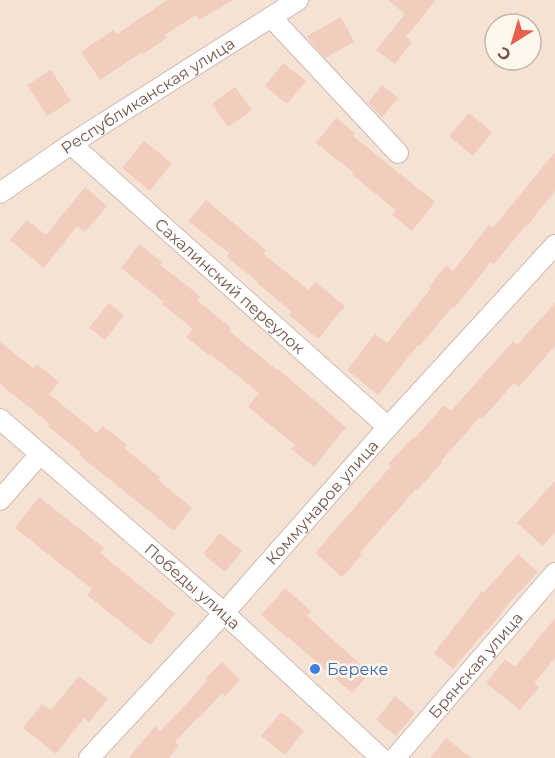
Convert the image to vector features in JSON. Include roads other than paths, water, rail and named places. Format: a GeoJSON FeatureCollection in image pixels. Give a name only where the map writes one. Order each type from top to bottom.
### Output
{"type":"FeatureCollection","features":[{"type":"Feature","properties":{"kind":"street","name":"Республиканская улица"},"geometry":{"type":"LineString","coordinates":[[0,193],[71,144],[298,0]]}},
{"type":"Feature","properties":{"kind":"street"},"geometry":{"type":"LineString","coordinates":[[271,17],[398,153]]}},
{"type":"Feature","properties":{"kind":"street","name":"Сахалинский переулок"},"geometry":{"type":"LineString","coordinates":[[71,144],[388,427]]}},
{"type":"Feature","properties":{"kind":"street","name":"Коммунаров улица"},"geometry":{"type":"LineString","coordinates":[[89,758],[224,613],[388,427],[555,245]]}},
{"type":"Feature","properties":{"kind":"street","name":"Победы улица"},"geometry":{"type":"LineString","coordinates":[[0,419],[224,613],[381,758]]}},
{"type":"Feature","properties":{"kind":"street"},"geometry":{"type":"LineString","coordinates":[[0,500],[40,454]]}},
{"type":"Feature","properties":{"kind":"street","name":"Брянская улица"},"geometry":{"type":"LineString","coordinates":[[395,758],[555,573]]}},
{"type":"Feature","properties":{"kind":"place","name":"Береке"},"geometry":{"type":"Point","coordinates":[315,669]}}]}
